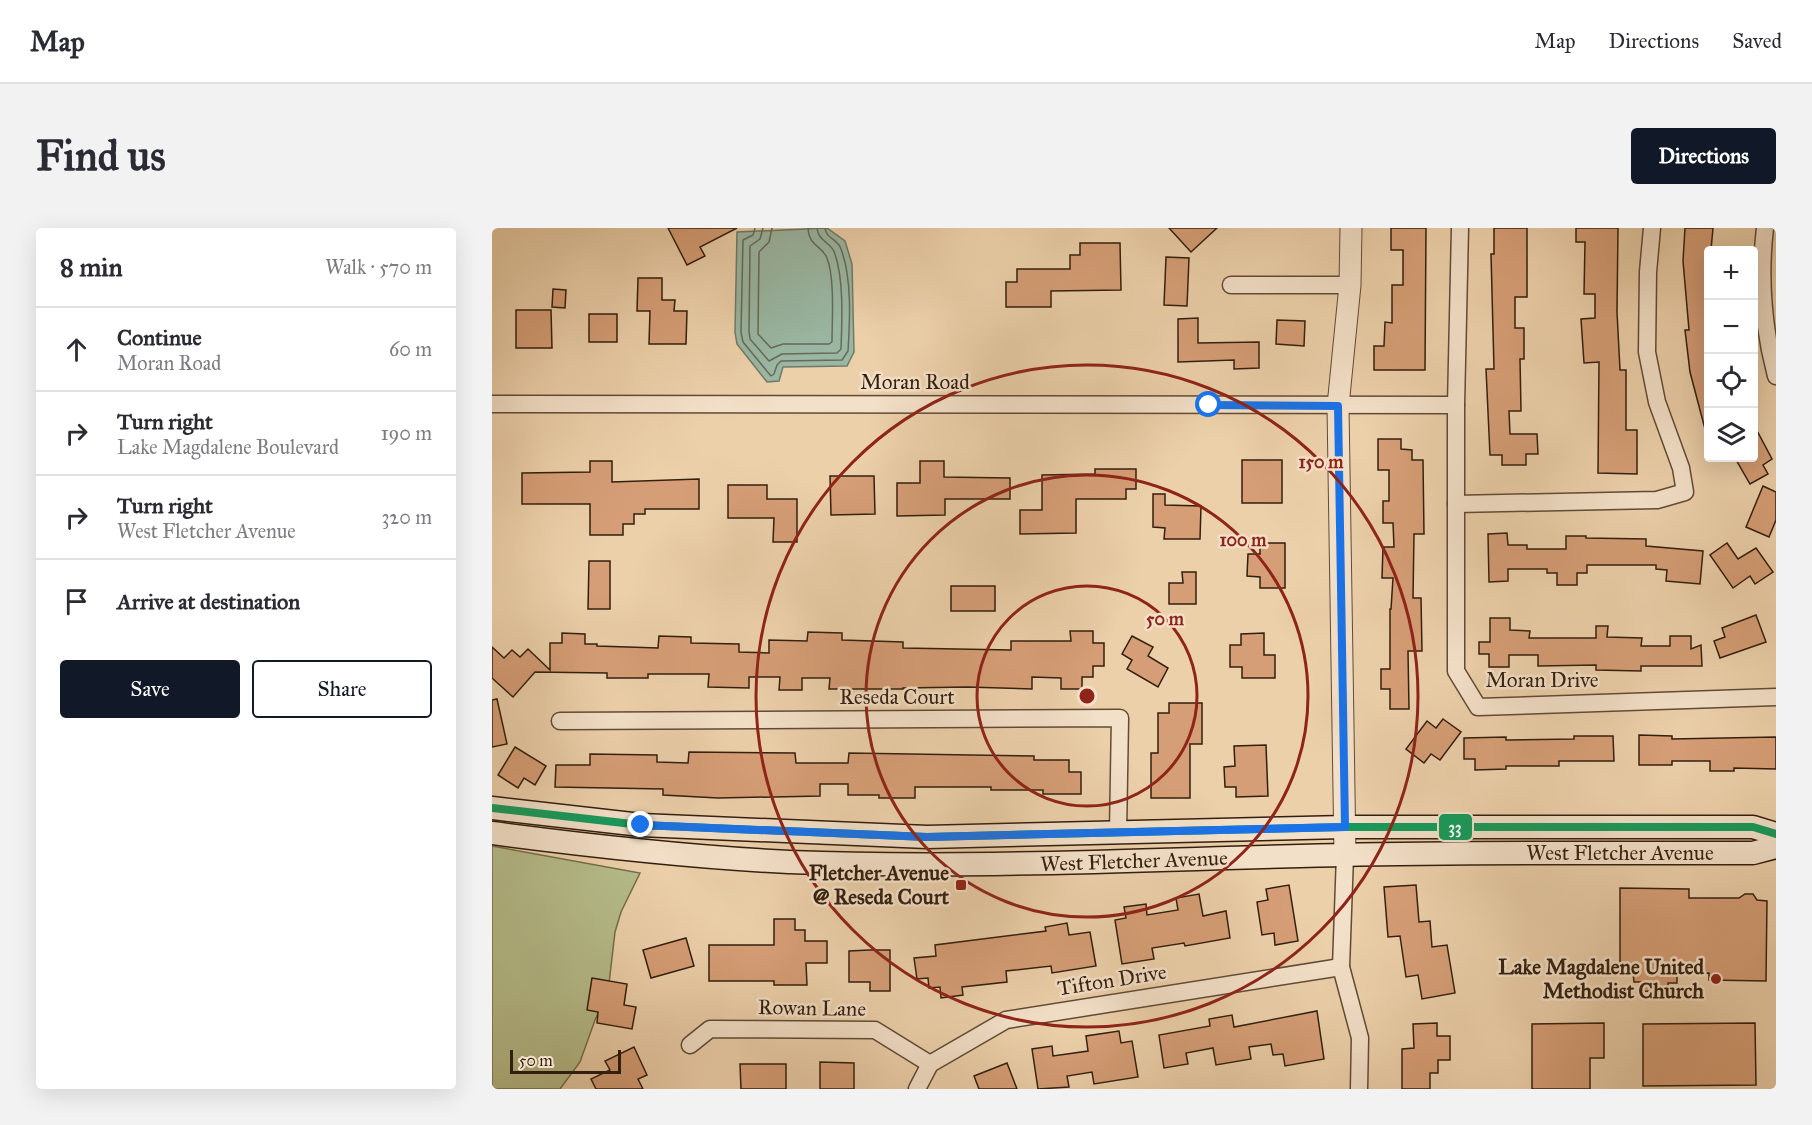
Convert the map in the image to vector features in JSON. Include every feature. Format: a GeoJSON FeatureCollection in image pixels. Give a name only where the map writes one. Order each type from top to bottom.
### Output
{"type":"FeatureCollection","features":[{"type":"Feature","properties":{"kind":"main road","name":"West Fletcher Avenue"},"geometry":{"type":"LineString","coordinates":[[492,808],[641,825],[927,837],[1345,827],[1753,827],[1776,834]]}},
{"type":"Feature","properties":{"kind":"main road","name":"West Fletcher Avenue"},"geometry":{"type":"LineString","coordinates":[[492,833],[615,849],[800,862],[922,865],[1088,863],[1345,855],[1754,853],[1776,847]]}},
{"type":"Feature","properties":{"kind":"street"},"geometry":{"type":"LineString","coordinates":[[1351,228],[1350,285],[1338,406],[1345,827],[1341,967],[1360,1038],[1359,1089]]}},
{"type":"Feature","properties":{"kind":"street","name":"Moran Drive"},"geometry":{"type":"LineString","coordinates":[[1460,228],[1456,405],[1456,671],[1478,707],[1776,697]]}},
{"type":"Feature","properties":{"kind":"street"},"geometry":{"type":"LineString","coordinates":[[1456,504],[1657,500],[1685,492],[1682,468],[1657,402],[1647,352],[1648,272],[1653,228]]}},
{"type":"Feature","properties":{"kind":"street"},"geometry":{"type":"LineString","coordinates":[[1765,228],[1761,281],[1762,303],[1767,342],[1776,376]]}},
{"type":"Feature","properties":{"kind":"street"},"geometry":{"type":"LineString","coordinates":[[1231,285],[1350,285]]}},
{"type":"Feature","properties":{"kind":"street","name":"Moran Road"},"geometry":{"type":"LineString","coordinates":[[492,404],[1456,405]]}},
{"type":"Feature","properties":{"kind":"street","name":"Reseda Court"},"geometry":{"type":"LineString","coordinates":[[560,721],[1120,718],[1118,833]]}},
{"type":"Feature","properties":{"kind":"street","name":"Tifton Drive"},"geometry":{"type":"LineString","coordinates":[[930,1064],[1006,1020],[1341,967]]}},
{"type":"Feature","properties":{"kind":"street","name":"Rowan Lane"},"geometry":{"type":"LineString","coordinates":[[690,1044],[710,1029],[875,1030],[930,1064]]}},
{"type":"Feature","properties":{"kind":"street"},"geometry":{"type":"LineString","coordinates":[[917,1089],[930,1064]]}},
{"type":"Feature","properties":{"kind":"green space"},"geometry":{"type":"Polygon","coordinates":[[[492,846],[640,873],[621,912],[615,932],[608,992],[580,1062],[560,1089],[492,1089],[492,846]]]}},
{"type":"Feature","properties":{"kind":"water"},"geometry":{"type":"Polygon","coordinates":[[[827,228],[845,241],[852,264],[854,352],[847,366],[783,367],[779,381],[767,382],[737,344],[735,332],[737,232],[827,228]]]}},
{"type":"Feature","properties":{"kind":"building"},"geometry":{"type":"Polygon","coordinates":[[[668,228],[737,228],[700,247],[705,256],[687,265],[668,228]]]}},
{"type":"Feature","properties":{"kind":"building"},"geometry":{"type":"Polygon","coordinates":[[[1169,228],[1217,228],[1191,252],[1169,228]]]}},
{"type":"Feature","properties":{"kind":"building"},"geometry":{"type":"Polygon","coordinates":[[[1391,228],[1426,228],[1425,370],[1374,370],[1374,346],[1384,346],[1385,322],[1392,323],[1392,285],[1403,285],[1403,250],[1391,250],[1391,228]]]}},
{"type":"Feature","properties":{"kind":"building"},"geometry":{"type":"Polygon","coordinates":[[[1494,228],[1527,228],[1527,297],[1515,297],[1515,328],[1524,328],[1524,359],[1520,359],[1521,411],[1509,411],[1510,434],[1537,434],[1538,454],[1526,454],[1526,465],[1502,465],[1502,455],[1490,455],[1486,369],[1494,369],[1491,254],[1494,254],[1494,228]]]}},
{"type":"Feature","properties":{"kind":"building"},"geometry":{"type":"Polygon","coordinates":[[[1576,228],[1618,228],[1617,312],[1620,370],[1626,370],[1626,430],[1637,430],[1637,474],[1598,473],[1599,362],[1584,363],[1581,319],[1595,318],[1595,294],[1584,294],[1585,242],[1576,242],[1576,228]]]}},
{"type":"Feature","properties":{"kind":"building"},"geometry":{"type":"Polygon","coordinates":[[[1685,228],[1713,228],[1711,246],[1704,246],[1704,425],[1690,372],[1685,330],[1689,330],[1683,261],[1685,228]]]}},
{"type":"Feature","properties":{"kind":"building"},"geometry":{"type":"Polygon","coordinates":[[[1080,243],[1120,243],[1121,290],[1051,291],[1051,307],[1006,307],[1006,282],[1017,282],[1017,269],[1070,269],[1070,255],[1080,255],[1080,243]]]}},
{"type":"Feature","properties":{"kind":"building"},"geometry":{"type":"Polygon","coordinates":[[[1166,257],[1189,258],[1187,306],[1164,305],[1166,257]]]}},
{"type":"Feature","properties":{"kind":"building"},"geometry":{"type":"Polygon","coordinates":[[[638,278],[662,278],[662,300],[675,300],[674,311],[687,311],[686,344],[649,344],[650,311],[637,311],[638,278]]]}},
{"type":"Feature","properties":{"kind":"building"},"geometry":{"type":"Polygon","coordinates":[[[553,289],[566,290],[565,308],[552,307],[553,289]]]}},
{"type":"Feature","properties":{"kind":"building"},"geometry":{"type":"Polygon","coordinates":[[[516,310],[551,310],[552,348],[516,348],[516,310]]]}},
{"type":"Feature","properties":{"kind":"building"},"geometry":{"type":"Polygon","coordinates":[[[589,314],[617,314],[617,342],[589,342],[589,314]]]}},
{"type":"Feature","properties":{"kind":"building"},"geometry":{"type":"Polygon","coordinates":[[[1198,318],[1198,343],[1259,342],[1259,368],[1234,369],[1234,360],[1178,362],[1178,319],[1198,318]]]}},
{"type":"Feature","properties":{"kind":"building"},"geometry":{"type":"Polygon","coordinates":[[[1277,320],[1305,321],[1304,346],[1276,344],[1277,320]]]}},
{"type":"Feature","properties":{"kind":"building"},"geometry":{"type":"Polygon","coordinates":[[[1758,433],[1772,459],[1763,465],[1768,474],[1750,484],[1737,462],[1758,462],[1758,433]]]}},
{"type":"Feature","properties":{"kind":"building"},"geometry":{"type":"Polygon","coordinates":[[[1378,439],[1401,439],[1401,449],[1412,450],[1412,460],[1423,460],[1424,534],[1414,534],[1413,598],[1421,598],[1422,651],[1408,651],[1409,709],[1390,709],[1390,689],[1381,689],[1381,669],[1390,669],[1390,609],[1393,578],[1382,578],[1383,547],[1394,547],[1393,523],[1383,523],[1383,501],[1389,501],[1389,470],[1378,470],[1378,439]]]}},
{"type":"Feature","properties":{"kind":"building"},"geometry":{"type":"Polygon","coordinates":[[[1242,460],[1282,460],[1282,503],[1242,503],[1242,460]]]}},
{"type":"Feature","properties":{"kind":"building"},"geometry":{"type":"Polygon","coordinates":[[[590,461],[612,461],[612,482],[699,479],[699,509],[645,509],[645,514],[634,514],[634,524],[623,524],[623,535],[590,535],[590,504],[522,504],[522,473],[590,472],[590,461]]]}},
{"type":"Feature","properties":{"kind":"building"},"geometry":{"type":"Polygon","coordinates":[[[920,461],[944,461],[944,477],[1010,478],[1010,499],[945,499],[945,515],[897,516],[897,483],[920,483],[920,461]]]}},
{"type":"Feature","properties":{"kind":"building"},"geometry":{"type":"Polygon","coordinates":[[[1095,469],[1136,469],[1136,489],[1126,489],[1126,499],[1076,499],[1076,533],[1020,534],[1020,510],[1042,510],[1042,475],[1095,474],[1095,469]]]}},
{"type":"Feature","properties":{"kind":"building"},"geometry":{"type":"Polygon","coordinates":[[[830,476],[874,476],[875,514],[831,515],[830,476]]]}},
{"type":"Feature","properties":{"kind":"building"},"geometry":{"type":"Polygon","coordinates":[[[728,485],[767,485],[767,499],[797,499],[797,542],[773,542],[774,518],[728,518],[728,485]]]}},
{"type":"Feature","properties":{"kind":"building"},"geometry":{"type":"Polygon","coordinates":[[[1763,486],[1776,492],[1776,520],[1769,537],[1746,527],[1763,486]]]}},
{"type":"Feature","properties":{"kind":"building"},"geometry":{"type":"Polygon","coordinates":[[[1153,494],[1165,494],[1165,505],[1201,506],[1200,539],[1164,539],[1165,528],[1153,527],[1153,494]]]}},
{"type":"Feature","properties":{"kind":"building"},"geometry":{"type":"Polygon","coordinates":[[[1507,533],[1508,545],[1527,545],[1527,549],[1566,549],[1566,536],[1586,536],[1586,538],[1646,539],[1646,546],[1703,551],[1700,584],[1666,581],[1667,570],[1656,569],[1656,565],[1587,565],[1587,573],[1577,573],[1577,585],[1557,585],[1557,573],[1547,573],[1547,569],[1508,569],[1508,581],[1489,582],[1488,534],[1507,533]]]}},
{"type":"Feature","properties":{"kind":"building"},"geometry":{"type":"Polygon","coordinates":[[[1260,543],[1285,543],[1285,588],[1260,588],[1260,577],[1247,576],[1248,554],[1260,554],[1260,543]]]}},
{"type":"Feature","properties":{"kind":"building"},"geometry":{"type":"Polygon","coordinates":[[[1727,543],[1738,559],[1756,548],[1773,572],[1755,584],[1750,576],[1733,588],[1710,555],[1727,543]]]}},
{"type":"Feature","properties":{"kind":"building"},"geometry":{"type":"Polygon","coordinates":[[[589,561],[610,561],[610,609],[588,609],[589,561]]]}},
{"type":"Feature","properties":{"kind":"building"},"geometry":{"type":"Polygon","coordinates":[[[1182,572],[1196,572],[1196,604],[1169,604],[1169,583],[1183,583],[1182,572]]]}},
{"type":"Feature","properties":{"kind":"building"},"geometry":{"type":"Polygon","coordinates":[[[951,586],[995,586],[995,611],[951,611],[951,586]]]}},
{"type":"Feature","properties":{"kind":"building"},"geometry":{"type":"Polygon","coordinates":[[[1756,615],[1766,642],[1720,658],[1714,641],[1725,637],[1722,628],[1756,615]]]}},
{"type":"Feature","properties":{"kind":"building"},"geometry":{"type":"Polygon","coordinates":[[[1490,618],[1510,618],[1510,630],[1530,631],[1529,638],[1596,638],[1596,626],[1608,626],[1607,637],[1642,638],[1641,646],[1670,646],[1670,636],[1691,636],[1691,649],[1701,645],[1702,666],[1641,666],[1641,671],[1596,670],[1596,665],[1538,666],[1538,655],[1509,655],[1509,667],[1489,667],[1489,654],[1479,654],[1479,642],[1490,642],[1490,618]]]}},
{"type":"Feature","properties":{"kind":"building"},"geometry":{"type":"Polygon","coordinates":[[[1070,631],[1093,631],[1093,643],[1104,643],[1104,666],[1093,666],[1093,677],[1082,677],[1082,689],[1061,689],[1061,678],[1032,677],[1032,689],[967,687],[829,689],[830,678],[802,678],[802,690],[779,690],[780,677],[749,677],[749,688],[708,687],[709,674],[648,674],[648,678],[607,678],[607,673],[535,672],[513,697],[492,678],[492,647],[504,658],[512,650],[520,657],[528,649],[550,670],[550,643],[562,643],[562,633],[585,634],[585,644],[597,644],[597,646],[658,648],[659,636],[691,637],[691,643],[739,644],[739,652],[769,653],[769,640],[807,641],[808,632],[842,633],[842,640],[903,642],[903,648],[1011,650],[1011,641],[1071,641],[1070,631]]]}},
{"type":"Feature","properties":{"kind":"building"},"geometry":{"type":"Polygon","coordinates":[[[1264,633],[1264,655],[1275,655],[1275,678],[1242,678],[1242,667],[1230,667],[1230,645],[1241,645],[1241,634],[1264,633]]]}},
{"type":"Feature","properties":{"kind":"building"},"geometry":{"type":"Polygon","coordinates":[[[1132,636],[1153,647],[1148,656],[1168,668],[1158,687],[1127,669],[1132,660],[1122,654],[1132,636]]]}},
{"type":"Feature","properties":{"kind":"building"},"geometry":{"type":"Polygon","coordinates":[[[497,699],[507,744],[492,747],[492,700],[497,699]]]}},
{"type":"Feature","properties":{"kind":"building"},"geometry":{"type":"Polygon","coordinates":[[[1169,703],[1202,703],[1202,744],[1190,744],[1190,798],[1151,798],[1151,753],[1158,753],[1158,713],[1169,713],[1169,703]]]}},
{"type":"Feature","properties":{"kind":"building"},"geometry":{"type":"Polygon","coordinates":[[[1443,719],[1461,732],[1440,760],[1431,754],[1424,763],[1406,749],[1427,721],[1436,728],[1443,719]]]}},
{"type":"Feature","properties":{"kind":"building"},"geometry":{"type":"Polygon","coordinates":[[[1639,735],[1672,736],[1672,739],[1776,737],[1776,769],[1734,768],[1734,771],[1710,771],[1710,761],[1672,761],[1672,765],[1639,765],[1639,735]]]}},
{"type":"Feature","properties":{"kind":"building"},"geometry":{"type":"Polygon","coordinates":[[[1574,736],[1613,736],[1614,761],[1559,761],[1559,766],[1506,766],[1506,769],[1475,770],[1475,759],[1464,759],[1464,738],[1574,739],[1574,736]]]}},
{"type":"Feature","properties":{"kind":"building"},"geometry":{"type":"Polygon","coordinates":[[[1266,745],[1268,796],[1236,797],[1236,787],[1225,787],[1224,767],[1235,766],[1234,746],[1266,745]]]}},
{"type":"Feature","properties":{"kind":"building"},"geometry":{"type":"Polygon","coordinates":[[[515,747],[546,766],[535,785],[524,778],[518,788],[498,775],[515,747]]]}},
{"type":"Feature","properties":{"kind":"building"},"geometry":{"type":"Polygon","coordinates":[[[689,752],[795,753],[796,763],[848,763],[849,753],[1034,756],[1034,760],[1069,760],[1069,772],[1081,772],[1081,794],[1043,794],[1043,790],[991,790],[991,787],[915,787],[915,798],[879,798],[879,795],[848,795],[848,784],[820,784],[820,796],[718,798],[663,795],[663,789],[555,787],[556,765],[590,765],[590,754],[657,755],[657,762],[688,763],[689,752]]]}},
{"type":"Feature","properties":{"kind":"building"},"geometry":{"type":"Polygon","coordinates":[[[1289,885],[1298,941],[1275,945],[1274,933],[1262,935],[1257,902],[1268,900],[1266,889],[1289,885]]]}},
{"type":"Feature","properties":{"kind":"building"},"geometry":{"type":"Polygon","coordinates":[[[1416,885],[1419,922],[1430,921],[1432,947],[1447,945],[1455,993],[1422,999],[1418,975],[1406,977],[1400,936],[1388,937],[1384,887],[1416,885]]]}},
{"type":"Feature","properties":{"kind":"building"},"geometry":{"type":"Polygon","coordinates":[[[1620,888],[1689,889],[1689,898],[1739,898],[1745,894],[1753,894],[1757,900],[1767,901],[1766,981],[1709,980],[1709,973],[1677,974],[1677,983],[1668,983],[1668,992],[1643,991],[1643,982],[1634,982],[1633,973],[1620,972],[1620,888]]]}},
{"type":"Feature","properties":{"kind":"building"},"geometry":{"type":"Polygon","coordinates":[[[1199,894],[1203,916],[1226,911],[1230,938],[1185,946],[1184,943],[1152,948],[1154,959],[1122,964],[1115,920],[1126,918],[1124,907],[1146,904],[1147,915],[1178,910],[1176,898],[1199,894]]]}},
{"type":"Feature","properties":{"kind":"building"},"geometry":{"type":"Polygon","coordinates":[[[774,919],[795,919],[795,930],[805,930],[805,941],[827,941],[827,963],[806,963],[807,985],[774,985],[774,981],[709,981],[709,945],[774,945],[774,919]]]}},
{"type":"Feature","properties":{"kind":"building"},"geometry":{"type":"Polygon","coordinates":[[[1067,923],[1069,935],[1090,932],[1096,966],[1052,973],[1051,966],[1006,971],[1007,982],[962,987],[963,995],[941,998],[940,987],[929,988],[928,978],[917,979],[914,958],[936,956],[935,945],[1046,931],[1045,927],[1067,923]]]}},
{"type":"Feature","properties":{"kind":"building"},"geometry":{"type":"Polygon","coordinates":[[[686,938],[694,966],[651,978],[643,950],[686,938]]]}},
{"type":"Feature","properties":{"kind":"building"},"geometry":{"type":"Polygon","coordinates":[[[890,950],[890,991],[870,991],[870,982],[849,982],[849,951],[890,950]]]}},
{"type":"Feature","properties":{"kind":"building"},"geometry":{"type":"Polygon","coordinates":[[[592,978],[627,984],[624,1005],[636,1007],[632,1029],[597,1023],[598,1012],[587,1010],[592,978]]]}},
{"type":"Feature","properties":{"kind":"building"},"geometry":{"type":"Polygon","coordinates":[[[1317,1011],[1324,1059],[1285,1066],[1283,1054],[1273,1055],[1271,1044],[1249,1047],[1251,1059],[1216,1065],[1213,1048],[1186,1053],[1188,1064],[1164,1068],[1159,1035],[1210,1026],[1209,1019],[1232,1015],[1234,1027],[1317,1011]]]}},
{"type":"Feature","properties":{"kind":"building"},"geometry":{"type":"Polygon","coordinates":[[[1437,1023],[1437,1036],[1450,1036],[1450,1060],[1438,1060],[1438,1073],[1430,1073],[1430,1089],[1402,1089],[1402,1049],[1414,1048],[1413,1024],[1437,1023]]]}},
{"type":"Feature","properties":{"kind":"building"},"geometry":{"type":"Polygon","coordinates":[[[1604,1023],[1604,1058],[1590,1058],[1590,1089],[1532,1089],[1532,1024],[1604,1023]]]}},
{"type":"Feature","properties":{"kind":"building"},"geometry":{"type":"Polygon","coordinates":[[[1755,1023],[1756,1085],[1643,1086],[1643,1024],[1755,1023]]]}},
{"type":"Feature","properties":{"kind":"building"},"geometry":{"type":"Polygon","coordinates":[[[1119,1031],[1121,1043],[1132,1041],[1138,1077],[1094,1084],[1092,1072],[1067,1076],[1069,1087],[1038,1089],[1032,1049],[1052,1046],[1053,1056],[1088,1051],[1086,1036],[1119,1031]]]}},
{"type":"Feature","properties":{"kind":"building"},"geometry":{"type":"Polygon","coordinates":[[[634,1047],[647,1075],[638,1079],[643,1089],[596,1089],[591,1079],[610,1070],[605,1061],[634,1047]]]}},
{"type":"Feature","properties":{"kind":"building"},"geometry":{"type":"Polygon","coordinates":[[[820,1062],[854,1063],[854,1089],[820,1089],[820,1062]]]}},
{"type":"Feature","properties":{"kind":"building"},"geometry":{"type":"Polygon","coordinates":[[[1007,1063],[1017,1089],[979,1089],[974,1076],[1007,1063]]]}},
{"type":"Feature","properties":{"kind":"building"},"geometry":{"type":"Polygon","coordinates":[[[740,1064],[786,1064],[786,1089],[741,1089],[740,1064]]]}},
{"type":"Feature","properties":{"kind":"transit line","name":"33"},"geometry":{"type":"LineString","coordinates":[[492,808],[641,825],[927,837],[1345,827],[1753,827],[1776,834]]}},
{"type":"Feature","properties":{"kind":"place","name":"Fletcher Avenue @ Reseda Court"},"geometry":{"type":"Point","coordinates":[961,885]}},
{"type":"Feature","properties":{"kind":"place","name":"Lake Magdalene United Methodist Church"},"geometry":{"type":"Point","coordinates":[1716,979]}},
{"type":"Feature","properties":{"kind":"route"},"geometry":{"type":"LineString","coordinates":[[641,825],[927,837],[1345,827],[1338,406],[1209,405]]}}]}
